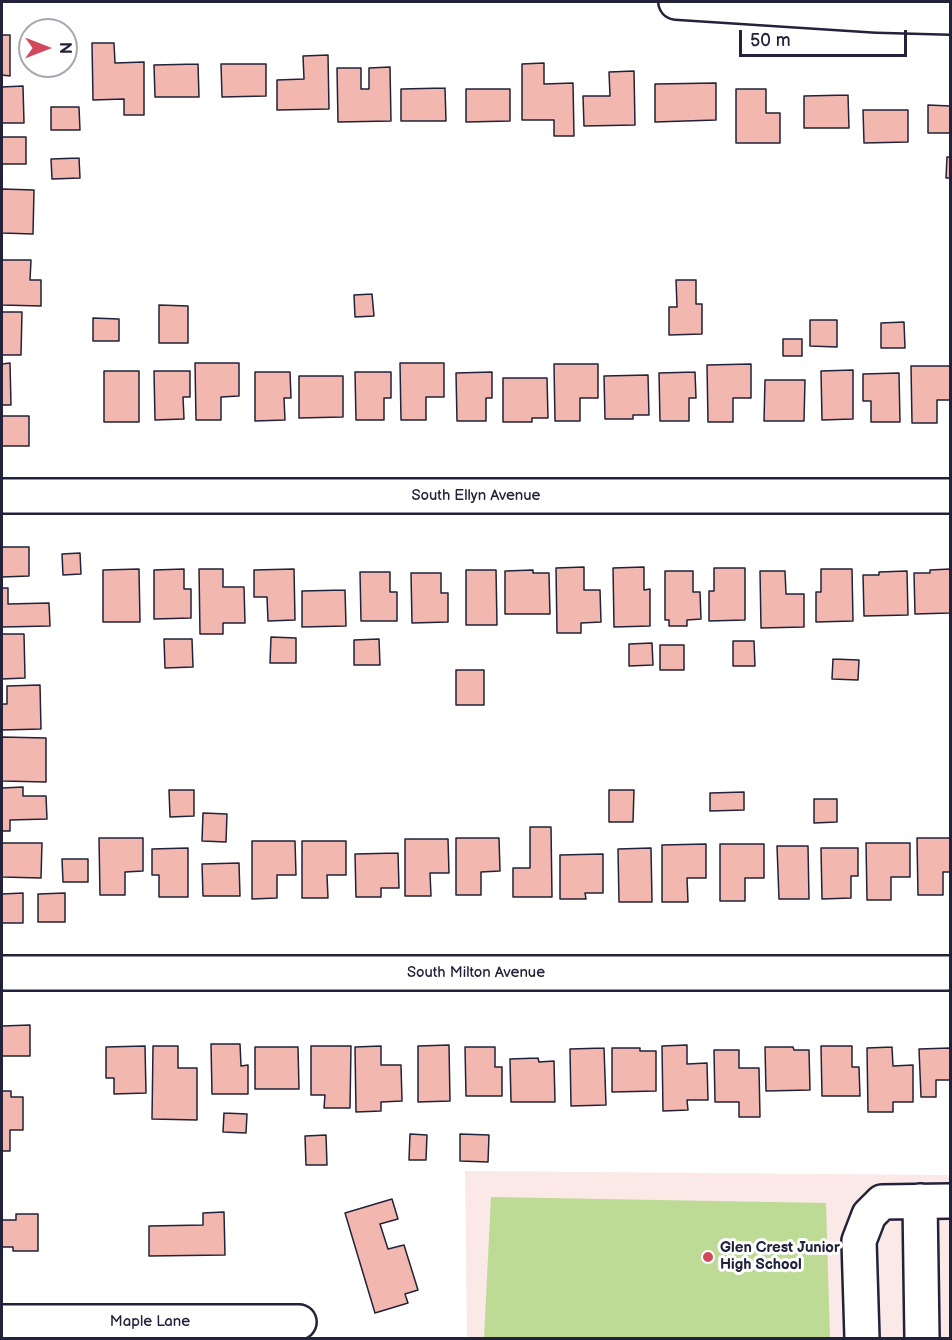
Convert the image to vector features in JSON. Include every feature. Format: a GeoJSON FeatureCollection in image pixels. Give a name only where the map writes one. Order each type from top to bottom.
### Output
{"type":"FeatureCollection","features":[{"type":"Feature","properties":{"kind":"street"},"geometry":{"type":"LineString","coordinates":[[676,2],[877,15],[951,17]]}},
{"type":"Feature","properties":{"kind":"street","name":"South Ellyn Avenue"},"geometry":{"type":"LineString","coordinates":[[2,496],[951,496]]}},
{"type":"Feature","properties":{"kind":"street","name":"South Milton Avenue"},"geometry":{"type":"LineString","coordinates":[[2,973],[951,973]]}},
{"type":"Feature","properties":{"kind":"street"},"geometry":{"type":"LineString","coordinates":[[862,1338],[860,1241],[869,1215],[882,1202],[935,1201],[922,1338]]}},
{"type":"Feature","properties":{"kind":"street","name":"Maple Lane"},"geometry":{"type":"LineString","coordinates":[[2,1322],[299,1322]]}},
{"type":"Feature","properties":{"kind":"shaded area","name":"Glen Crest Junior High School"},"geometry":{"type":"Polygon","coordinates":[[[465,1171],[950,1175],[950,1338],[467,1338],[465,1171]]]}},
{"type":"Feature","properties":{"kind":"green space"},"geometry":{"type":"Polygon","coordinates":[[[491,1197],[826,1203],[830,1338],[484,1338],[491,1197]]]}},
{"type":"Feature","properties":{"kind":"building"},"geometry":{"type":"Polygon","coordinates":[[[2,35],[10,35],[10,76],[2,75],[2,35]]]}},
{"type":"Feature","properties":{"kind":"building"},"geometry":{"type":"Polygon","coordinates":[[[92,43],[114,43],[115,63],[144,62],[144,115],[124,115],[124,99],[93,100],[92,43]]]}},
{"type":"Feature","properties":{"kind":"building"},"geometry":{"type":"Polygon","coordinates":[[[328,55],[329,109],[277,110],[277,80],[304,79],[303,56],[328,55]]]}},
{"type":"Feature","properties":{"kind":"building"},"geometry":{"type":"Polygon","coordinates":[[[544,63],[544,84],[573,83],[574,136],[554,136],[554,120],[522,120],[522,64],[544,63]]]}},
{"type":"Feature","properties":{"kind":"building"},"geometry":{"type":"Polygon","coordinates":[[[198,64],[199,97],[155,97],[154,65],[198,64]]]}},
{"type":"Feature","properties":{"kind":"building"},"geometry":{"type":"Polygon","coordinates":[[[221,64],[266,64],[266,96],[222,97],[221,64]]]}},
{"type":"Feature","properties":{"kind":"building"},"geometry":{"type":"Polygon","coordinates":[[[390,67],[391,121],[338,122],[337,68],[361,68],[361,89],[369,89],[369,68],[390,67]]]}},
{"type":"Feature","properties":{"kind":"building"},"geometry":{"type":"Polygon","coordinates":[[[634,71],[635,125],[584,126],[583,96],[610,96],[609,72],[634,71]]]}},
{"type":"Feature","properties":{"kind":"building"},"geometry":{"type":"Polygon","coordinates":[[[716,83],[716,120],[655,122],[655,84],[716,83]]]}},
{"type":"Feature","properties":{"kind":"building"},"geometry":{"type":"Polygon","coordinates":[[[23,86],[24,123],[2,123],[2,87],[23,86]]]}},
{"type":"Feature","properties":{"kind":"building"},"geometry":{"type":"Polygon","coordinates":[[[445,88],[446,121],[401,121],[401,89],[445,88]]]}},
{"type":"Feature","properties":{"kind":"building"},"geometry":{"type":"Polygon","coordinates":[[[466,89],[510,89],[510,121],[466,122],[466,89]]]}},
{"type":"Feature","properties":{"kind":"building"},"geometry":{"type":"Polygon","coordinates":[[[736,89],[766,89],[766,113],[780,113],[780,143],[736,143],[736,89]]]}},
{"type":"Feature","properties":{"kind":"building"},"geometry":{"type":"Polygon","coordinates":[[[848,95],[849,128],[804,128],[804,96],[848,95]]]}},
{"type":"Feature","properties":{"kind":"building"},"geometry":{"type":"Polygon","coordinates":[[[928,105],[950,106],[950,133],[928,133],[928,105]]]}},
{"type":"Feature","properties":{"kind":"building"},"geometry":{"type":"Polygon","coordinates":[[[51,107],[79,107],[80,130],[51,130],[51,107]]]}},
{"type":"Feature","properties":{"kind":"building"},"geometry":{"type":"Polygon","coordinates":[[[863,110],[908,110],[908,142],[864,143],[863,110]]]}},
{"type":"Feature","properties":{"kind":"building"},"geometry":{"type":"Polygon","coordinates":[[[2,137],[26,137],[26,164],[2,164],[2,137]]]}},
{"type":"Feature","properties":{"kind":"building"},"geometry":{"type":"Polygon","coordinates":[[[947,157],[950,157],[950,178],[946,178],[947,157]]]}},
{"type":"Feature","properties":{"kind":"building"},"geometry":{"type":"Polygon","coordinates":[[[79,158],[80,178],[52,179],[51,159],[79,158]]]}},
{"type":"Feature","properties":{"kind":"building"},"geometry":{"type":"Polygon","coordinates":[[[2,189],[34,190],[33,234],[2,233],[2,189]]]}},
{"type":"Feature","properties":{"kind":"building"},"geometry":{"type":"Polygon","coordinates":[[[2,260],[31,260],[30,280],[41,280],[41,306],[2,305],[2,260]]]}},
{"type":"Feature","properties":{"kind":"building"},"geometry":{"type":"Polygon","coordinates":[[[676,280],[696,280],[696,304],[702,304],[702,334],[669,335],[669,307],[677,307],[676,280]]]}},
{"type":"Feature","properties":{"kind":"building"},"geometry":{"type":"Polygon","coordinates":[[[372,294],[374,316],[355,317],[354,295],[372,294]]]}},
{"type":"Feature","properties":{"kind":"building"},"geometry":{"type":"Polygon","coordinates":[[[159,305],[188,306],[188,343],[159,343],[159,305]]]}},
{"type":"Feature","properties":{"kind":"building"},"geometry":{"type":"Polygon","coordinates":[[[2,312],[22,312],[21,355],[2,355],[2,312]]]}},
{"type":"Feature","properties":{"kind":"building"},"geometry":{"type":"Polygon","coordinates":[[[93,318],[119,319],[119,341],[93,341],[93,318]]]}},
{"type":"Feature","properties":{"kind":"building"},"geometry":{"type":"Polygon","coordinates":[[[810,320],[837,320],[837,347],[810,346],[810,320]]]}},
{"type":"Feature","properties":{"kind":"building"},"geometry":{"type":"Polygon","coordinates":[[[904,322],[905,348],[881,348],[881,323],[904,322]]]}},
{"type":"Feature","properties":{"kind":"building"},"geometry":{"type":"Polygon","coordinates":[[[783,339],[802,339],[802,356],[783,356],[783,339]]]}},
{"type":"Feature","properties":{"kind":"building"},"geometry":{"type":"Polygon","coordinates":[[[10,363],[11,405],[2,405],[2,364],[10,363]]]}},
{"type":"Feature","properties":{"kind":"building"},"geometry":{"type":"Polygon","coordinates":[[[195,363],[239,363],[239,396],[221,397],[221,420],[196,420],[195,363]]]}},
{"type":"Feature","properties":{"kind":"building"},"geometry":{"type":"Polygon","coordinates":[[[400,363],[444,363],[444,397],[426,397],[426,420],[401,420],[400,363]]]}},
{"type":"Feature","properties":{"kind":"building"},"geometry":{"type":"Polygon","coordinates":[[[554,364],[598,364],[598,398],[580,398],[580,421],[555,421],[554,364]]]}},
{"type":"Feature","properties":{"kind":"building"},"geometry":{"type":"Polygon","coordinates":[[[751,364],[751,398],[733,398],[733,422],[708,422],[707,365],[751,364]]]}},
{"type":"Feature","properties":{"kind":"building"},"geometry":{"type":"Polygon","coordinates":[[[911,366],[950,366],[950,400],[937,400],[937,423],[912,423],[911,366]]]}},
{"type":"Feature","properties":{"kind":"building"},"geometry":{"type":"Polygon","coordinates":[[[853,370],[853,419],[822,420],[821,371],[853,370]]]}},
{"type":"Feature","properties":{"kind":"building"},"geometry":{"type":"Polygon","coordinates":[[[104,371],[139,371],[139,422],[104,422],[104,371]]]}},
{"type":"Feature","properties":{"kind":"building"},"geometry":{"type":"Polygon","coordinates":[[[154,371],[190,371],[190,397],[183,397],[184,419],[155,420],[154,371]]]}},
{"type":"Feature","properties":{"kind":"building"},"geometry":{"type":"Polygon","coordinates":[[[255,372],[290,372],[291,398],[284,398],[285,420],[255,421],[255,372]]]}},
{"type":"Feature","properties":{"kind":"building"},"geometry":{"type":"Polygon","coordinates":[[[355,372],[391,372],[391,398],[384,398],[384,420],[356,420],[355,372]]]}},
{"type":"Feature","properties":{"kind":"building"},"geometry":{"type":"Polygon","coordinates":[[[492,372],[492,398],[486,398],[486,421],[457,421],[456,373],[492,372]]]}},
{"type":"Feature","properties":{"kind":"building"},"geometry":{"type":"Polygon","coordinates":[[[695,372],[696,398],[689,398],[689,421],[660,421],[659,373],[695,372]]]}},
{"type":"Feature","properties":{"kind":"building"},"geometry":{"type":"Polygon","coordinates":[[[899,373],[900,422],[871,422],[871,401],[863,401],[863,374],[899,373]]]}},
{"type":"Feature","properties":{"kind":"building"},"geometry":{"type":"Polygon","coordinates":[[[648,375],[649,415],[633,415],[633,419],[605,419],[604,376],[648,375]]]}},
{"type":"Feature","properties":{"kind":"building"},"geometry":{"type":"Polygon","coordinates":[[[299,376],[343,376],[343,417],[299,418],[299,376]]]}},
{"type":"Feature","properties":{"kind":"building"},"geometry":{"type":"Polygon","coordinates":[[[503,378],[547,378],[548,418],[532,418],[532,422],[503,422],[503,378]]]}},
{"type":"Feature","properties":{"kind":"building"},"geometry":{"type":"Polygon","coordinates":[[[765,380],[805,380],[804,421],[764,421],[765,380]]]}},
{"type":"Feature","properties":{"kind":"building"},"geometry":{"type":"Polygon","coordinates":[[[2,416],[29,416],[29,446],[2,446],[2,416]]]}},
{"type":"Feature","properties":{"kind":"building"},"geometry":{"type":"Polygon","coordinates":[[[2,547],[29,547],[29,576],[2,577],[2,547]]]}},
{"type":"Feature","properties":{"kind":"building"},"geometry":{"type":"Polygon","coordinates":[[[80,553],[81,574],[63,575],[62,554],[80,553]]]}},
{"type":"Feature","properties":{"kind":"building"},"geometry":{"type":"Polygon","coordinates":[[[584,567],[584,590],[600,590],[601,622],[581,623],[581,633],[557,633],[556,568],[584,567]]]}},
{"type":"Feature","properties":{"kind":"building"},"geometry":{"type":"Polygon","coordinates":[[[644,567],[644,590],[650,589],[650,626],[614,627],[613,568],[644,567]]]}},
{"type":"Feature","properties":{"kind":"building"},"geometry":{"type":"Polygon","coordinates":[[[714,568],[745,568],[745,620],[709,621],[709,591],[714,591],[714,568]]]}},
{"type":"Feature","properties":{"kind":"building"},"geometry":{"type":"Polygon","coordinates":[[[139,569],[140,622],[103,622],[103,570],[139,569]]]}},
{"type":"Feature","properties":{"kind":"building"},"geometry":{"type":"Polygon","coordinates":[[[184,569],[184,589],[191,589],[191,618],[154,619],[154,570],[184,569]]]}},
{"type":"Feature","properties":{"kind":"building"},"geometry":{"type":"Polygon","coordinates":[[[199,569],[223,569],[223,587],[244,587],[245,623],[223,623],[223,634],[200,634],[199,569]]]}},
{"type":"Feature","properties":{"kind":"building"},"geometry":{"type":"Polygon","coordinates":[[[294,569],[295,620],[268,621],[267,597],[254,597],[254,570],[294,569]]]}},
{"type":"Feature","properties":{"kind":"building"},"geometry":{"type":"Polygon","coordinates":[[[821,569],[852,569],[853,621],[816,622],[816,592],[821,592],[821,569]]]}},
{"type":"Feature","properties":{"kind":"building"},"geometry":{"type":"Polygon","coordinates":[[[950,569],[950,613],[915,614],[914,573],[950,569]]]}},
{"type":"Feature","properties":{"kind":"building"},"geometry":{"type":"Polygon","coordinates":[[[466,570],[496,570],[497,625],[466,625],[466,570]]]}},
{"type":"Feature","properties":{"kind":"building"},"geometry":{"type":"Polygon","coordinates":[[[533,570],[533,573],[549,573],[550,614],[505,614],[505,571],[533,570]]]}},
{"type":"Feature","properties":{"kind":"building"},"geometry":{"type":"Polygon","coordinates":[[[665,571],[693,571],[693,592],[700,592],[701,619],[687,620],[687,626],[669,626],[669,620],[665,620],[665,571]]]}},
{"type":"Feature","properties":{"kind":"building"},"geometry":{"type":"Polygon","coordinates":[[[760,571],[785,571],[786,594],[804,594],[804,627],[761,628],[760,571]]]}},
{"type":"Feature","properties":{"kind":"building"},"geometry":{"type":"Polygon","coordinates":[[[907,571],[908,615],[864,616],[863,575],[907,571]]]}},
{"type":"Feature","properties":{"kind":"building"},"geometry":{"type":"Polygon","coordinates":[[[360,572],[390,572],[390,592],[397,592],[397,621],[361,621],[360,572]]]}},
{"type":"Feature","properties":{"kind":"building"},"geometry":{"type":"Polygon","coordinates":[[[411,573],[441,573],[441,593],[448,593],[448,622],[412,623],[411,573]]]}},
{"type":"Feature","properties":{"kind":"building"},"geometry":{"type":"Polygon","coordinates":[[[2,588],[8,588],[8,604],[49,603],[50,626],[2,627],[2,588]]]}},
{"type":"Feature","properties":{"kind":"building"},"geometry":{"type":"Polygon","coordinates":[[[345,590],[346,626],[302,627],[302,591],[345,590]]]}},
{"type":"Feature","properties":{"kind":"building"},"geometry":{"type":"Polygon","coordinates":[[[2,634],[24,634],[25,678],[2,679],[2,634]]]}},
{"type":"Feature","properties":{"kind":"building"},"geometry":{"type":"Polygon","coordinates":[[[271,637],[296,638],[296,663],[270,663],[271,637]]]}},
{"type":"Feature","properties":{"kind":"building"},"geometry":{"type":"Polygon","coordinates":[[[164,639],[192,639],[193,667],[165,668],[164,639]]]}},
{"type":"Feature","properties":{"kind":"building"},"geometry":{"type":"Polygon","coordinates":[[[379,639],[380,665],[354,665],[354,640],[379,639]]]}},
{"type":"Feature","properties":{"kind":"building"},"geometry":{"type":"Polygon","coordinates":[[[733,641],[754,641],[755,666],[733,666],[733,641]]]}},
{"type":"Feature","properties":{"kind":"building"},"geometry":{"type":"Polygon","coordinates":[[[652,643],[653,665],[629,666],[629,644],[652,643]]]}},
{"type":"Feature","properties":{"kind":"building"},"geometry":{"type":"Polygon","coordinates":[[[660,645],[684,645],[684,670],[660,670],[660,645]]]}},
{"type":"Feature","properties":{"kind":"building"},"geometry":{"type":"Polygon","coordinates":[[[833,659],[859,660],[858,680],[832,679],[833,659]]]}},
{"type":"Feature","properties":{"kind":"building"},"geometry":{"type":"Polygon","coordinates":[[[456,670],[484,670],[484,705],[456,705],[456,670]]]}},
{"type":"Feature","properties":{"kind":"building"},"geometry":{"type":"Polygon","coordinates":[[[40,685],[41,729],[2,730],[2,704],[7,704],[7,686],[40,685]]]}},
{"type":"Feature","properties":{"kind":"building"},"geometry":{"type":"Polygon","coordinates":[[[2,737],[46,738],[46,782],[2,781],[2,737]]]}},
{"type":"Feature","properties":{"kind":"building"},"geometry":{"type":"Polygon","coordinates":[[[23,787],[23,796],[46,796],[47,819],[10,820],[10,831],[2,831],[2,788],[23,787]]]}},
{"type":"Feature","properties":{"kind":"building"},"geometry":{"type":"Polygon","coordinates":[[[169,790],[194,790],[194,816],[170,817],[169,790]]]}},
{"type":"Feature","properties":{"kind":"building"},"geometry":{"type":"Polygon","coordinates":[[[609,790],[634,790],[633,822],[609,822],[609,790]]]}},
{"type":"Feature","properties":{"kind":"building"},"geometry":{"type":"Polygon","coordinates":[[[744,792],[744,810],[710,811],[710,793],[744,792]]]}},
{"type":"Feature","properties":{"kind":"building"},"geometry":{"type":"Polygon","coordinates":[[[814,799],[837,799],[837,822],[814,823],[814,799]]]}},
{"type":"Feature","properties":{"kind":"building"},"geometry":{"type":"Polygon","coordinates":[[[203,813],[227,814],[226,842],[202,841],[203,813]]]}},
{"type":"Feature","properties":{"kind":"building"},"geometry":{"type":"Polygon","coordinates":[[[530,827],[551,827],[552,897],[513,897],[513,868],[530,868],[530,827]]]}},
{"type":"Feature","properties":{"kind":"building"},"geometry":{"type":"Polygon","coordinates":[[[99,838],[143,838],[143,871],[125,872],[125,895],[100,895],[99,838]]]}},
{"type":"Feature","properties":{"kind":"building"},"geometry":{"type":"Polygon","coordinates":[[[456,838],[499,838],[500,871],[481,872],[481,895],[456,895],[456,838]]]}},
{"type":"Feature","properties":{"kind":"building"},"geometry":{"type":"Polygon","coordinates":[[[917,838],[950,838],[950,872],[943,872],[943,895],[918,895],[917,838]]]}},
{"type":"Feature","properties":{"kind":"building"},"geometry":{"type":"Polygon","coordinates":[[[405,839],[448,839],[449,873],[430,873],[431,896],[405,896],[405,839]]]}},
{"type":"Feature","properties":{"kind":"building"},"geometry":{"type":"Polygon","coordinates":[[[252,841],[295,841],[296,875],[277,875],[277,898],[252,899],[252,841]]]}},
{"type":"Feature","properties":{"kind":"building"},"geometry":{"type":"Polygon","coordinates":[[[302,841],[346,841],[346,875],[327,875],[328,898],[302,898],[302,841]]]}},
{"type":"Feature","properties":{"kind":"building"},"geometry":{"type":"Polygon","coordinates":[[[2,843],[42,843],[41,878],[2,877],[2,843]]]}},
{"type":"Feature","properties":{"kind":"building"},"geometry":{"type":"Polygon","coordinates":[[[866,843],[910,843],[910,877],[891,877],[891,900],[867,900],[866,843]]]}},
{"type":"Feature","properties":{"kind":"building"},"geometry":{"type":"Polygon","coordinates":[[[706,844],[706,878],[687,878],[688,902],[662,902],[662,845],[706,844]]]}},
{"type":"Feature","properties":{"kind":"building"},"geometry":{"type":"Polygon","coordinates":[[[720,844],[764,844],[764,878],[745,878],[745,901],[720,901],[720,844]]]}},
{"type":"Feature","properties":{"kind":"building"},"geometry":{"type":"Polygon","coordinates":[[[777,846],[808,846],[809,899],[779,899],[777,846]]]}},
{"type":"Feature","properties":{"kind":"building"},"geometry":{"type":"Polygon","coordinates":[[[188,848],[188,897],[159,897],[159,875],[152,875],[152,849],[188,848]]]}},
{"type":"Feature","properties":{"kind":"building"},"geometry":{"type":"Polygon","coordinates":[[[651,848],[652,902],[619,902],[618,849],[651,848]]]}},
{"type":"Feature","properties":{"kind":"building"},"geometry":{"type":"Polygon","coordinates":[[[821,848],[858,848],[858,876],[851,876],[851,898],[822,899],[821,848]]]}},
{"type":"Feature","properties":{"kind":"building"},"geometry":{"type":"Polygon","coordinates":[[[398,853],[399,888],[381,888],[381,897],[356,897],[355,854],[398,853]]]}},
{"type":"Feature","properties":{"kind":"building"},"geometry":{"type":"Polygon","coordinates":[[[603,854],[603,893],[585,893],[586,899],[560,899],[560,855],[603,854]]]}},
{"type":"Feature","properties":{"kind":"building"},"geometry":{"type":"Polygon","coordinates":[[[62,859],[88,859],[88,882],[63,882],[62,859]]]}},
{"type":"Feature","properties":{"kind":"building"},"geometry":{"type":"Polygon","coordinates":[[[239,863],[240,896],[203,896],[202,864],[239,863]]]}},
{"type":"Feature","properties":{"kind":"building"},"geometry":{"type":"Polygon","coordinates":[[[23,893],[23,923],[2,923],[2,894],[23,893]]]}},
{"type":"Feature","properties":{"kind":"building"},"geometry":{"type":"Polygon","coordinates":[[[65,893],[65,922],[38,922],[38,894],[65,893]]]}},
{"type":"Feature","properties":{"kind":"building"},"geometry":{"type":"Polygon","coordinates":[[[30,1025],[30,1056],[2,1056],[2,1026],[30,1025]]]}},
{"type":"Feature","properties":{"kind":"building"},"geometry":{"type":"Polygon","coordinates":[[[211,1044],[240,1044],[241,1066],[248,1065],[248,1094],[212,1094],[211,1044]]]}},
{"type":"Feature","properties":{"kind":"building"},"geometry":{"type":"Polygon","coordinates":[[[449,1045],[450,1101],[418,1102],[418,1046],[449,1045]]]}},
{"type":"Feature","properties":{"kind":"building"},"geometry":{"type":"Polygon","coordinates":[[[687,1045],[687,1064],[707,1063],[708,1100],[687,1100],[688,1110],[663,1111],[662,1046],[687,1045]]]}},
{"type":"Feature","properties":{"kind":"building"},"geometry":{"type":"Polygon","coordinates":[[[145,1046],[146,1093],[114,1094],[114,1078],[106,1078],[106,1047],[145,1046]]]}},
{"type":"Feature","properties":{"kind":"building"},"geometry":{"type":"Polygon","coordinates":[[[153,1046],[178,1046],[178,1068],[197,1068],[197,1120],[152,1119],[153,1046]]]}},
{"type":"Feature","properties":{"kind":"building"},"geometry":{"type":"Polygon","coordinates":[[[311,1046],[351,1046],[350,1108],[324,1108],[325,1095],[311,1095],[311,1046]]]}},
{"type":"Feature","properties":{"kind":"building"},"geometry":{"type":"Polygon","coordinates":[[[381,1046],[381,1065],[401,1065],[402,1101],[381,1102],[381,1111],[356,1112],[355,1047],[381,1046]]]}},
{"type":"Feature","properties":{"kind":"building"},"geometry":{"type":"Polygon","coordinates":[[[821,1046],[852,1046],[852,1067],[859,1067],[860,1096],[822,1096],[821,1046]]]}},
{"type":"Feature","properties":{"kind":"building"},"geometry":{"type":"Polygon","coordinates":[[[255,1047],[298,1047],[299,1089],[255,1089],[255,1047]]]}},
{"type":"Feature","properties":{"kind":"building"},"geometry":{"type":"Polygon","coordinates":[[[465,1047],[495,1047],[495,1067],[502,1067],[502,1096],[466,1096],[465,1047]]]}},
{"type":"Feature","properties":{"kind":"building"},"geometry":{"type":"Polygon","coordinates":[[[765,1047],[793,1047],[794,1050],[809,1050],[810,1090],[766,1091],[765,1047]]]}},
{"type":"Feature","properties":{"kind":"building"},"geometry":{"type":"Polygon","coordinates":[[[892,1047],[893,1066],[913,1065],[913,1102],[893,1102],[893,1112],[868,1112],[867,1048],[892,1047]]]}},
{"type":"Feature","properties":{"kind":"building"},"geometry":{"type":"Polygon","coordinates":[[[604,1048],[606,1105],[571,1106],[570,1049],[604,1048]]]}},
{"type":"Feature","properties":{"kind":"building"},"geometry":{"type":"Polygon","coordinates":[[[612,1048],[640,1048],[640,1051],[656,1051],[656,1091],[612,1092],[612,1048]]]}},
{"type":"Feature","properties":{"kind":"building"},"geometry":{"type":"Polygon","coordinates":[[[950,1048],[950,1080],[936,1080],[936,1097],[921,1097],[919,1049],[950,1048]]]}},
{"type":"Feature","properties":{"kind":"building"},"geometry":{"type":"Polygon","coordinates":[[[714,1050],[739,1050],[739,1068],[759,1068],[760,1117],[739,1117],[739,1102],[715,1102],[714,1050]]]}},
{"type":"Feature","properties":{"kind":"building"},"geometry":{"type":"Polygon","coordinates":[[[538,1058],[539,1062],[554,1061],[555,1102],[511,1102],[510,1059],[538,1058]]]}},
{"type":"Feature","properties":{"kind":"building"},"geometry":{"type":"Polygon","coordinates":[[[2,1091],[11,1091],[11,1097],[23,1097],[23,1130],[10,1130],[10,1151],[2,1151],[2,1091]]]}},
{"type":"Feature","properties":{"kind":"building"},"geometry":{"type":"Polygon","coordinates":[[[224,1113],[247,1114],[246,1133],[223,1132],[224,1113]]]}},
{"type":"Feature","properties":{"kind":"building"},"geometry":{"type":"Polygon","coordinates":[[[410,1134],[427,1135],[426,1160],[409,1160],[410,1134]]]}},
{"type":"Feature","properties":{"kind":"building"},"geometry":{"type":"Polygon","coordinates":[[[460,1134],[489,1135],[488,1162],[460,1161],[460,1134]]]}},
{"type":"Feature","properties":{"kind":"building"},"geometry":{"type":"Polygon","coordinates":[[[326,1135],[327,1165],[306,1165],[305,1136],[326,1135]]]}},
{"type":"Feature","properties":{"kind":"building"},"geometry":{"type":"Polygon","coordinates":[[[392,1199],[398,1219],[380,1224],[388,1249],[404,1245],[418,1290],[405,1294],[408,1303],[375,1313],[345,1213],[392,1199]]]}},
{"type":"Feature","properties":{"kind":"building"},"geometry":{"type":"Polygon","coordinates":[[[224,1212],[225,1255],[149,1256],[149,1226],[203,1225],[203,1213],[224,1212]]]}},
{"type":"Feature","properties":{"kind":"building"},"geometry":{"type":"Polygon","coordinates":[[[16,1214],[38,1214],[38,1251],[13,1251],[13,1247],[2,1247],[2,1220],[16,1220],[16,1214]]]}},
{"type":"Feature","properties":{"kind":"place","name":"Glen Crest Junior High School"},"geometry":{"type":"Point","coordinates":[708,1257]}}]}
